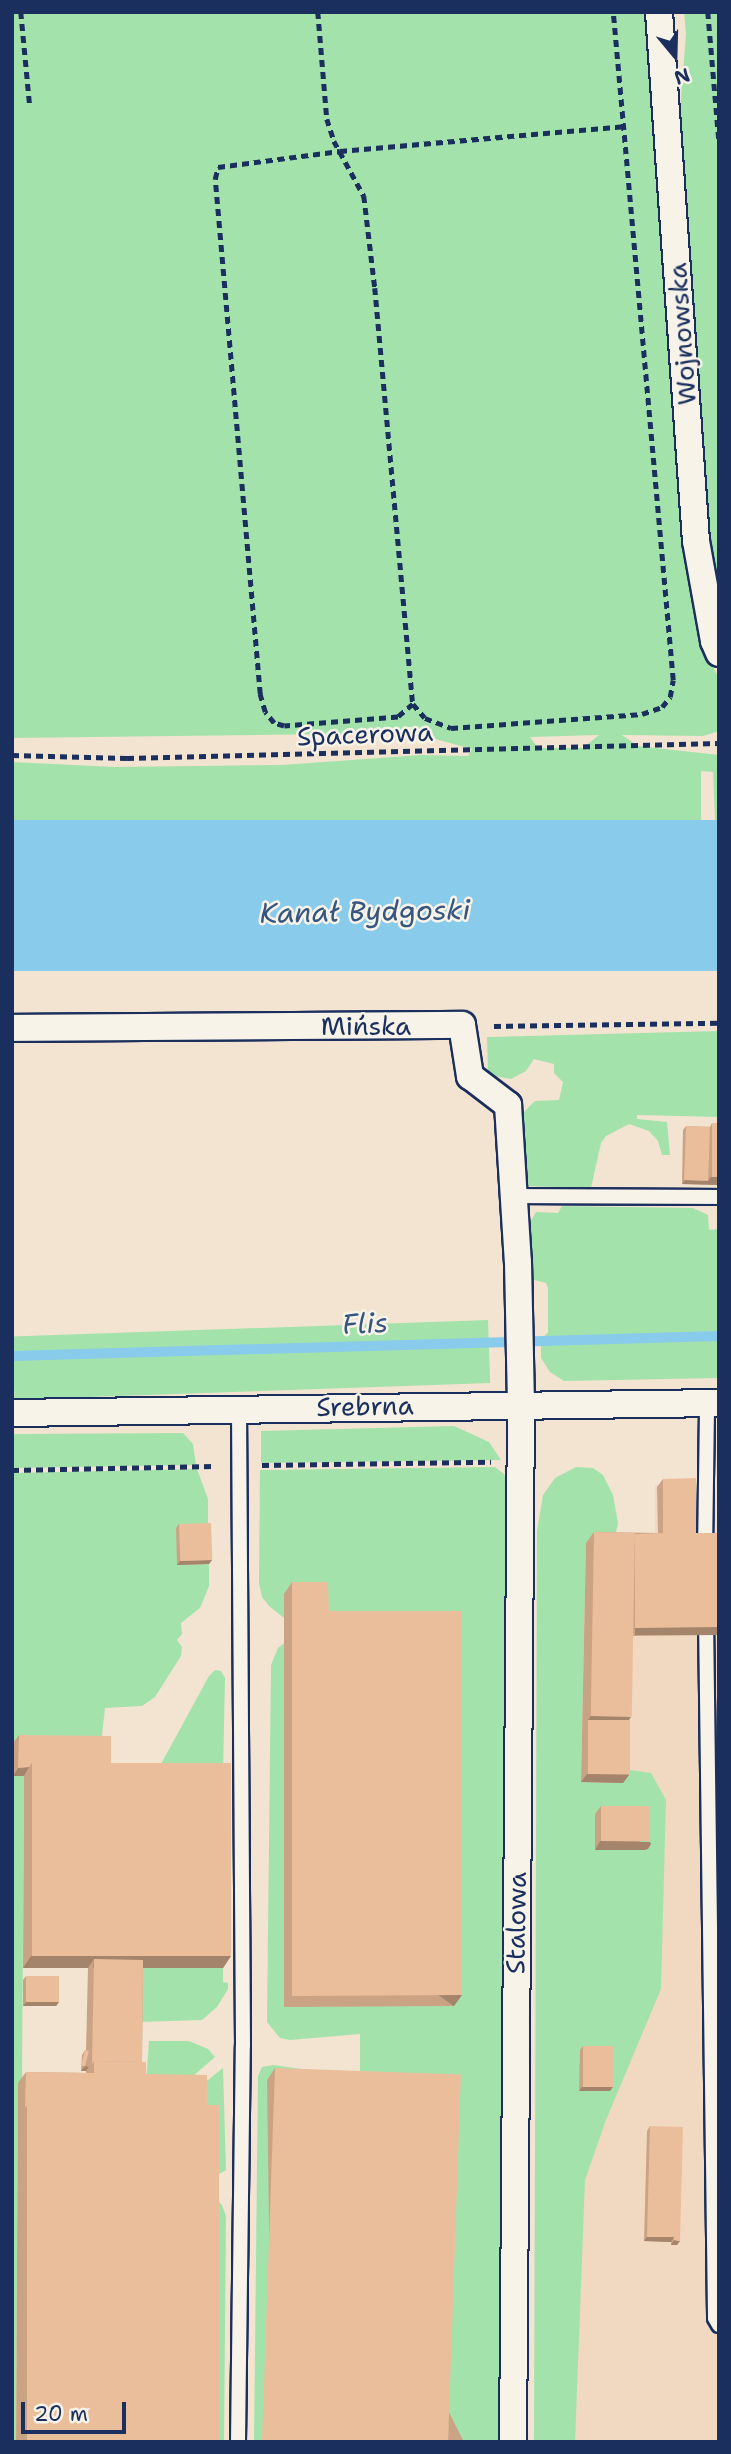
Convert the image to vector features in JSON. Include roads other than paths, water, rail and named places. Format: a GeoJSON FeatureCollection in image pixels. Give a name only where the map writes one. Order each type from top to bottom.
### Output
{"type":"FeatureCollection","features":[{"type":"Feature","properties":{"kind":"street","name":"Wojnowska"},"geometry":{"type":"LineString","coordinates":[[659,12],[696,541],[714,641],[719,653]]}},
{"type":"Feature","properties":{"kind":"street","name":"Mińska"},"geometry":{"type":"LineString","coordinates":[[12,1028],[461,1025]]}},
{"type":"Feature","properties":{"kind":"street","name":"Stalowa"},"geometry":{"type":"LineString","coordinates":[[461,1025],[470,1076],[508,1105],[519,1321],[521,1405],[513,2442]]}},
{"type":"Feature","properties":{"kind":"street","name":"Srebrna"},"geometry":{"type":"LineString","coordinates":[[12,1413],[713,1403]]}},
{"type":"Feature","properties":{"kind":"lane"},"geometry":{"type":"LineString","coordinates":[[514,1196],[719,1197]]}},
{"type":"Feature","properties":{"kind":"lane"},"geometry":{"type":"LineString","coordinates":[[705,1569],[713,1403]]}},
{"type":"Feature","properties":{"kind":"lane"},"geometry":{"type":"LineString","coordinates":[[239,1409],[243,2045],[239,2442]]}},
{"type":"Feature","properties":{"kind":"lane"},"geometry":{"type":"LineString","coordinates":[[706,1609],[715,1994],[715,2318],[719,2325]]}},
{"type":"Feature","properties":{"kind":"water","name":"Kanał Bydgoski"},"geometry":{"type":"Polygon","coordinates":[[[12,820],[719,820],[719,971],[12,971],[12,820]]]}},
{"type":"Feature","properties":{"kind":"waterway","name":"Flis"},"geometry":{"type":"LineString","coordinates":[[12,1356],[719,1336]]}}]}
